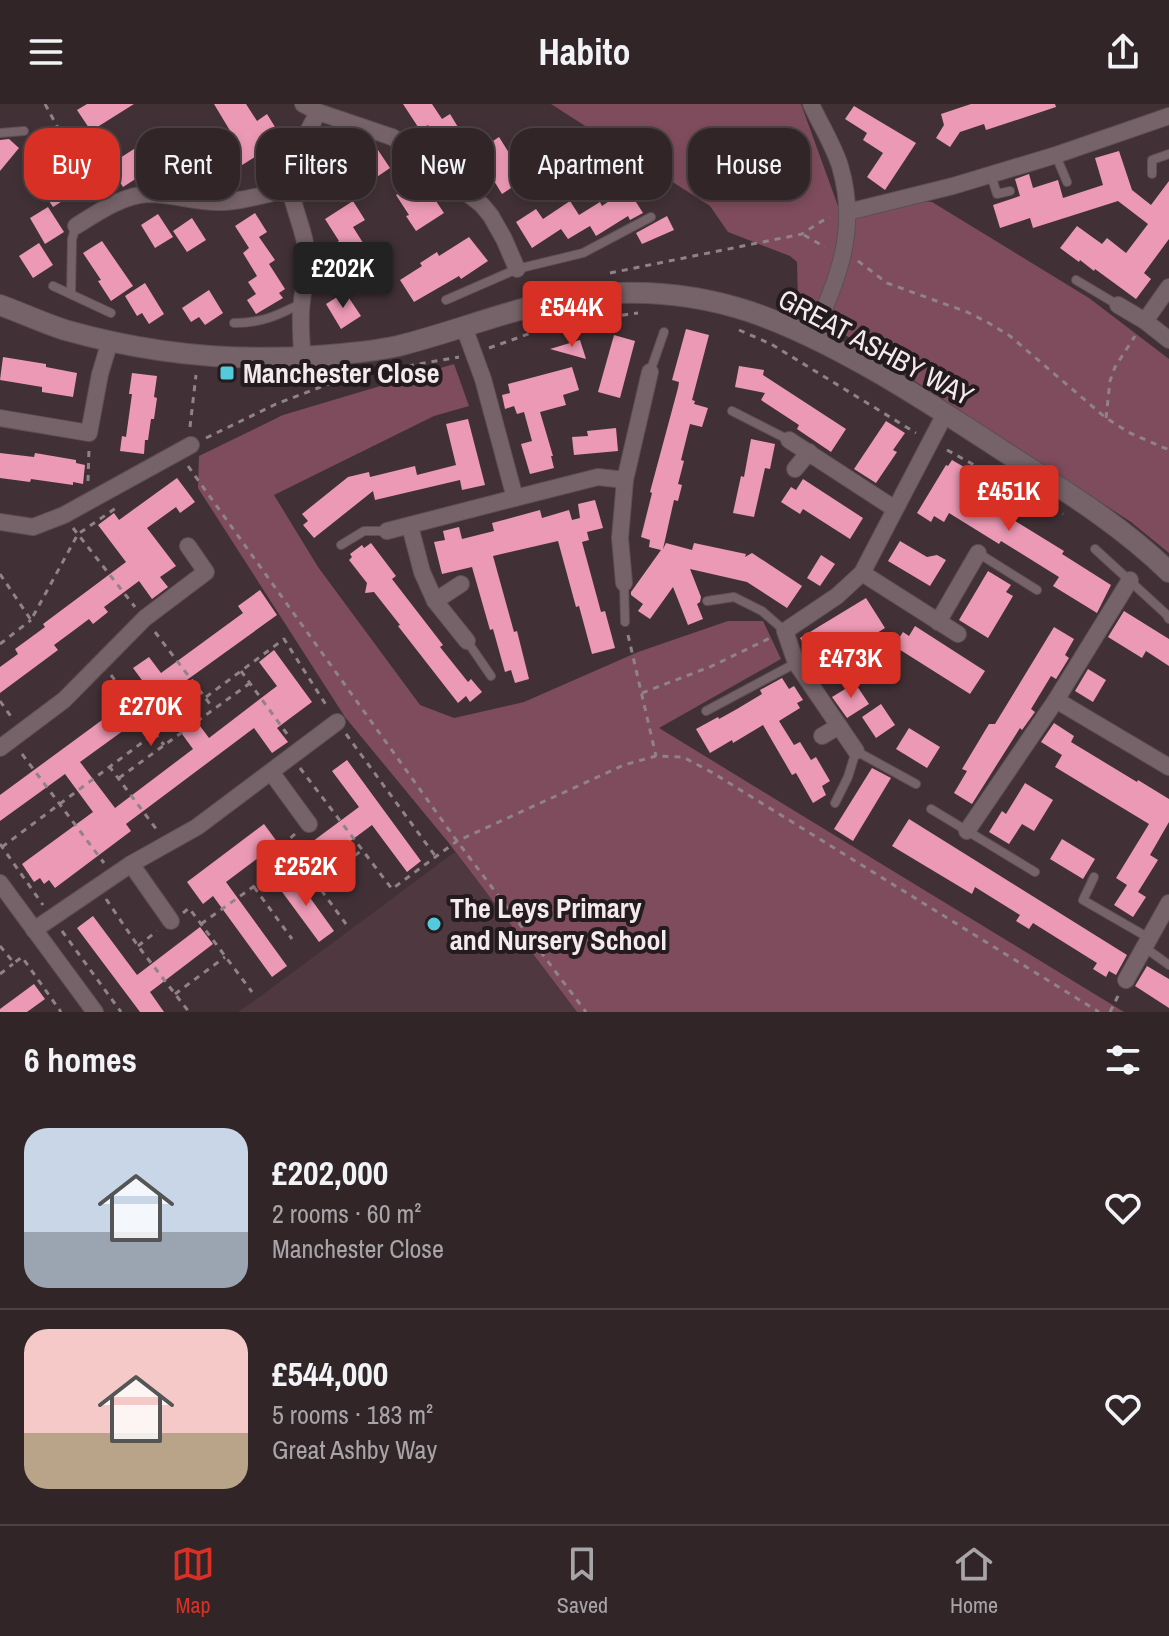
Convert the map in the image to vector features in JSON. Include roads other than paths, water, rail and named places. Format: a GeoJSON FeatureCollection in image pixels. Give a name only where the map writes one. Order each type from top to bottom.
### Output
{"type":"FeatureCollection","features":[{"type":"Feature","properties":{"kind":"street"},"geometry":{"type":"LineString","coordinates":[[811,338],[843,256],[848,212],[840,165],[817,106]]}},
{"type":"Feature","properties":{"kind":"street"},"geometry":{"type":"LineString","coordinates":[[304,128],[310,108],[404,144],[482,205],[504,239],[517,269]]}},
{"type":"Feature","properties":{"kind":"street"},"geometry":{"type":"LineString","coordinates":[[848,212],[953,186],[1169,116]]}},
{"type":"Feature","properties":{"kind":"street"},"geometry":{"type":"LineString","coordinates":[[76,226],[103,209],[135,196],[148,194],[220,203],[256,196]]}},
{"type":"Feature","properties":{"kind":"street"},"geometry":{"type":"LineString","coordinates":[[294,200],[308,260],[301,303],[302,357]]}},
{"type":"Feature","properties":{"kind":"street"},"geometry":{"type":"LineString","coordinates":[[1145,321],[1169,287]]}},
{"type":"Feature","properties":{"kind":"street","name":"GREAT ASHBY WAY"},"geometry":{"type":"LineString","coordinates":[[0,305],[64,329],[110,341],[198,355],[302,357],[395,347],[528,307],[575,297],[645,293],[728,305],[811,338],[867,367],[945,414],[1130,536],[1169,572]]}},
{"type":"Feature","properties":{"kind":"street"},"geometry":{"type":"LineString","coordinates":[[1118,305],[1169,340]]}},
{"type":"Feature","properties":{"kind":"street"},"geometry":{"type":"LineString","coordinates":[[464,327],[483,379],[515,498]]}},
{"type":"Feature","properties":{"kind":"street"},"geometry":{"type":"LineString","coordinates":[[0,418],[89,433],[100,374],[110,341]]}},
{"type":"Feature","properties":{"kind":"street"},"geometry":{"type":"LineString","coordinates":[[624,583],[620,538],[625,480],[650,372]]}},
{"type":"Feature","properties":{"kind":"street"},"geometry":{"type":"LineString","coordinates":[[856,751],[796,663],[785,631],[837,596],[862,573],[945,414]]}},
{"type":"Feature","properties":{"kind":"street"},"geometry":{"type":"LineString","coordinates":[[789,440],[895,509]]}},
{"type":"Feature","properties":{"kind":"street"},"geometry":{"type":"LineString","coordinates":[[0,522],[33,527],[64,515],[186,448]]}},
{"type":"Feature","properties":{"kind":"street"},"geometry":{"type":"LineString","coordinates":[[795,469],[809,452]]}},
{"type":"Feature","properties":{"kind":"street"},"geometry":{"type":"LineString","coordinates":[[387,531],[598,477],[625,480]]}},
{"type":"Feature","properties":{"kind":"street"},"geometry":{"type":"LineString","coordinates":[[410,526],[422,572],[435,601],[467,641]]}},
{"type":"Feature","properties":{"kind":"street"},"geometry":{"type":"LineString","coordinates":[[6,743],[64,700],[145,618],[206,572],[188,546]]}},
{"type":"Feature","properties":{"kind":"street"},"geometry":{"type":"LineString","coordinates":[[938,622],[978,553]]}},
{"type":"Feature","properties":{"kind":"street"},"geometry":{"type":"LineString","coordinates":[[862,573],[958,634]]}},
{"type":"Feature","properties":{"kind":"street"},"geometry":{"type":"LineString","coordinates":[[967,831],[1056,700],[1130,580]]}},
{"type":"Feature","properties":{"kind":"street"},"geometry":{"type":"LineString","coordinates":[[435,601],[461,584]]}},
{"type":"Feature","properties":{"kind":"street"},"geometry":{"type":"LineString","coordinates":[[1056,700],[1169,767]]}},
{"type":"Feature","properties":{"kind":"street"},"geometry":{"type":"LineString","coordinates":[[34,930],[131,864],[197,827],[337,722]]}},
{"type":"Feature","properties":{"kind":"street"},"geometry":{"type":"LineString","coordinates":[[822,736],[839,726]]}},
{"type":"Feature","properties":{"kind":"street"},"geometry":{"type":"LineString","coordinates":[[271,772],[309,824]]}},
{"type":"Feature","properties":{"kind":"street"},"geometry":{"type":"LineString","coordinates":[[131,864],[171,921]]}},
{"type":"Feature","properties":{"kind":"street"},"geometry":{"type":"LineString","coordinates":[[0,883],[95,1012]]}},
{"type":"Feature","properties":{"kind":"street"},"geometry":{"type":"LineString","coordinates":[[1126,980],[1169,903]]}},
{"type":"Feature","properties":{"kind":"lane"},"geometry":{"type":"LineString","coordinates":[[0,133],[24,131]]}},
{"type":"Feature","properties":{"kind":"lane"},"geometry":{"type":"LineString","coordinates":[[1152,174],[1152,160],[1169,154]]}},
{"type":"Feature","properties":{"kind":"lane"},"geometry":{"type":"LineString","coordinates":[[1056,155],[1067,182]]}},
{"type":"Feature","properties":{"kind":"lane"},"geometry":{"type":"LineString","coordinates":[[991,174],[997,194],[1010,191]]}},
{"type":"Feature","properties":{"kind":"lane"},"geometry":{"type":"LineString","coordinates":[[446,300],[517,269],[583,253],[651,217]]}},
{"type":"Feature","properties":{"kind":"lane"},"geometry":{"type":"LineString","coordinates":[[71,294],[72,239],[76,226]]}},
{"type":"Feature","properties":{"kind":"lane"},"geometry":{"type":"LineString","coordinates":[[1076,280],[1118,305]]}},
{"type":"Feature","properties":{"kind":"lane"},"geometry":{"type":"LineString","coordinates":[[53,286],[111,313]]}},
{"type":"Feature","properties":{"kind":"lane"},"geometry":{"type":"LineString","coordinates":[[234,323],[265,320],[301,303]]}},
{"type":"Feature","properties":{"kind":"lane"},"geometry":{"type":"LineString","coordinates":[[650,372],[664,332]]}},
{"type":"Feature","properties":{"kind":"lane"},"geometry":{"type":"LineString","coordinates":[[732,411],[789,440]]}},
{"type":"Feature","properties":{"kind":"lane"},"geometry":{"type":"LineString","coordinates":[[341,545],[364,531],[387,531]]}},
{"type":"Feature","properties":{"kind":"lane"},"geometry":{"type":"LineString","coordinates":[[1095,549],[1169,619]]}},
{"type":"Feature","properties":{"kind":"lane"},"geometry":{"type":"LineString","coordinates":[[978,553],[1037,590]]}},
{"type":"Feature","properties":{"kind":"lane"},"geometry":{"type":"LineString","coordinates":[[624,583],[625,622]]}},
{"type":"Feature","properties":{"kind":"lane"},"geometry":{"type":"LineString","coordinates":[[707,601],[734,597],[762,611],[785,631]]}},
{"type":"Feature","properties":{"kind":"lane"},"geometry":{"type":"LineString","coordinates":[[467,641],[491,676]]}},
{"type":"Feature","properties":{"kind":"lane"},"geometry":{"type":"LineString","coordinates":[[706,711],[796,663]]}},
{"type":"Feature","properties":{"kind":"lane"},"geometry":{"type":"LineString","coordinates":[[835,803],[856,751],[916,784]]}},
{"type":"Feature","properties":{"kind":"lane"},"geometry":{"type":"LineString","coordinates":[[931,809],[1035,872]]}},
{"type":"Feature","properties":{"kind":"lane"},"geometry":{"type":"LineString","coordinates":[[1094,877],[1083,900],[1146,942],[1169,965]]}},
{"type":"Feature","properties":{"kind":"place","name":"Manchester Close"},"geometry":{"type":"Point","coordinates":[227,373]}},
{"type":"Feature","properties":{"kind":"place","name":"The Leys Primary and Nursery School"},"geometry":{"type":"Point","coordinates":[434,924]}}]}
